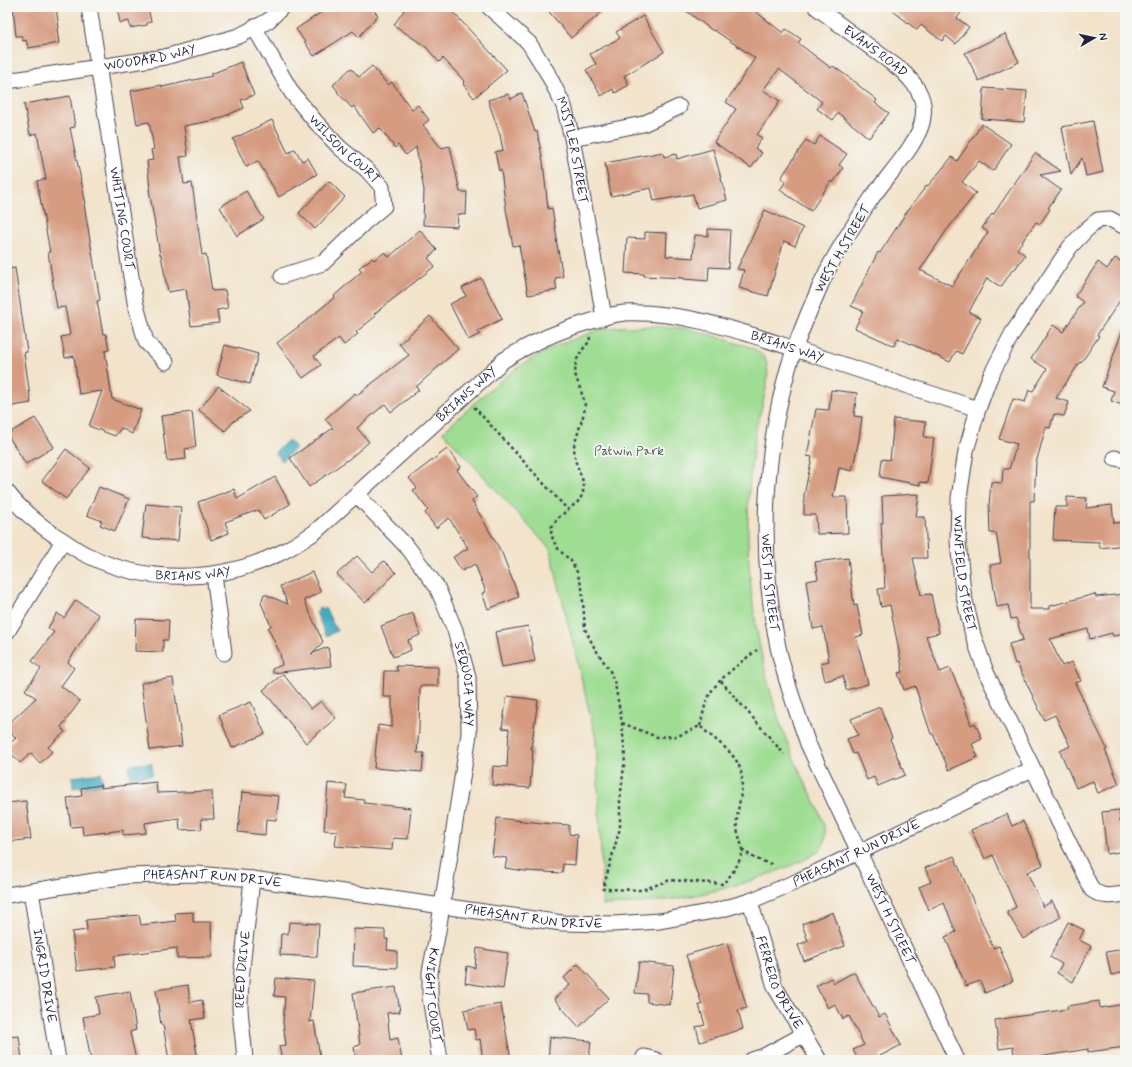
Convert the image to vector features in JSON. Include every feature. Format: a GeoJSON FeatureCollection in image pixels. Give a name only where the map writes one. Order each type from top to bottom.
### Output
{"type":"FeatureCollection","features":[{"type":"Feature","properties":{"kind":"street","name":"WHITING COURT"},"geometry":{"type":"LineString","coordinates":[[89,7],[135,302],[146,342],[166,362]]}},
{"type":"Feature","properties":{"kind":"street","name":"WOODARD WAY"},"geometry":{"type":"LineString","coordinates":[[7,81],[165,57],[239,36],[268,21],[282,7]]}},
{"type":"Feature","properties":{"kind":"street","name":"MISTLER STREET"},"geometry":{"type":"LineString","coordinates":[[489,7],[529,43],[547,72],[564,106],[572,138],[604,317]]}},
{"type":"Feature","properties":{"kind":"street","name":"EVANS ROAD"},"geometry":{"type":"LineString","coordinates":[[816,7],[901,70],[912,80],[924,104]]}},
{"type":"Feature","properties":{"kind":"street","name":"WILSON COURT"},"geometry":{"type":"LineString","coordinates":[[254,28],[292,93],[315,121],[339,146],[367,170],[382,187],[384,206],[365,222],[323,263],[282,276]]}},
{"type":"Feature","properties":{"kind":"street","name":"WEST H STREET"},"geometry":{"type":"LineString","coordinates":[[924,104],[923,119],[918,133],[871,199],[837,254],[819,288],[788,369],[773,442],[769,470],[766,515],[766,558],[778,647],[793,702],[808,744],[957,1060]]}},
{"type":"Feature","properties":{"kind":"street"},"geometry":{"type":"LineString","coordinates":[[572,138],[643,124],[679,107]]}},
{"type":"Feature","properties":{"kind":"street","name":"WINFIELD STREET"},"geometry":{"type":"LineString","coordinates":[[1125,227],[1110,219],[1098,220],[1086,230],[1070,247],[1012,334],[989,379],[978,409],[966,451],[959,498],[958,541],[963,592],[973,635],[986,672],[1092,890],[1099,895],[1111,896],[1125,894]]}},
{"type":"Feature","properties":{"kind":"street","name":"BRIANS WAY"},"geometry":{"type":"LineString","coordinates":[[7,492],[38,524],[87,555],[113,566],[131,571],[168,576],[214,574],[238,569],[262,561],[295,546],[315,532],[504,360],[519,350],[566,328],[623,313],[667,315],[711,324],[795,349],[978,409]]}},
{"type":"Feature","properties":{"kind":"street","name":"SEQUOIA WAY"},"geometry":{"type":"LineString","coordinates":[[357,494],[409,549],[437,587],[455,630],[468,677],[469,734],[441,906]]}},
{"type":"Feature","properties":{"kind":"street"},"geometry":{"type":"LineString","coordinates":[[7,632],[63,540]]}},
{"type":"Feature","properties":{"kind":"street"},"geometry":{"type":"LineString","coordinates":[[214,574],[224,653]]}},
{"type":"Feature","properties":{"kind":"street","name":"PHEASANT RUN DRIVE"},"geometry":{"type":"LineString","coordinates":[[7,895],[126,876],[197,874],[252,879],[562,923],[613,924],[660,921],[719,910],[750,901],[798,881],[860,852],[1032,769]]}},
{"type":"Feature","properties":{"kind":"street","name":"REED DRIVE"},"geometry":{"type":"LineString","coordinates":[[245,1060],[240,1008],[243,952],[250,906],[252,879]]}},
{"type":"Feature","properties":{"kind":"street","name":"INGRID DRIVE"},"geometry":{"type":"LineString","coordinates":[[31,892],[58,1060]]}},
{"type":"Feature","properties":{"kind":"street","name":"FERRERO DRIVE"},"geometry":{"type":"LineString","coordinates":[[750,901],[775,987],[819,1060]]}},
{"type":"Feature","properties":{"kind":"street","name":"KNIGHT COURT"},"geometry":{"type":"LineString","coordinates":[[440,1060],[430,998],[430,972],[441,906]]}},
{"type":"Feature","properties":{"kind":"street"},"geometry":{"type":"LineString","coordinates":[[752,1060],[764,1056],[803,1035]]}},
{"type":"Feature","properties":{"kind":"path"},"geometry":{"type":"LineString","coordinates":[[591,336],[589,342],[582,350],[576,361],[576,374],[585,403],[584,413],[574,446],[575,460],[584,484],[583,492],[580,500],[558,518],[552,526],[551,534],[559,550],[571,561],[577,572],[582,588],[585,629],[594,647],[610,670],[615,684],[622,723],[625,757],[620,800],[620,828],[603,889],[642,890],[670,880],[723,884],[738,863],[742,850],[737,827],[741,783],[740,769],[736,760],[728,750],[700,726]]}},
{"type":"Feature","properties":{"kind":"path"},"geometry":{"type":"LineString","coordinates":[[474,406],[568,510]]}},
{"type":"Feature","properties":{"kind":"path"},"geometry":{"type":"LineString","coordinates":[[700,726],[708,696],[721,681],[757,650]]}},
{"type":"Feature","properties":{"kind":"path"},"geometry":{"type":"LineString","coordinates":[[721,681],[784,754]]}},
{"type":"Feature","properties":{"kind":"path"},"geometry":{"type":"LineString","coordinates":[[622,723],[657,737],[678,736],[700,726]]}},
{"type":"Feature","properties":{"kind":"path"},"geometry":{"type":"LineString","coordinates":[[742,850],[756,859],[774,864]]}},
{"type":"Feature","properties":{"kind":"green space","name":"Patwin Park"},"geometry":{"type":"Polygon","coordinates":[[[656,326],[689,329],[749,347],[756,350],[765,359],[767,365],[767,382],[753,448],[749,495],[748,542],[751,589],[761,654],[772,696],[793,756],[822,819],[825,836],[822,847],[810,857],[767,875],[745,882],[722,889],[675,899],[603,905],[596,739],[550,549],[443,432],[475,402],[507,376],[541,353],[561,344],[608,328],[656,326]]]}},
{"type":"Feature","properties":{"kind":"water"},"geometry":{"type":"Polygon","coordinates":[[[289,440],[296,448],[282,461],[275,452],[289,440]]]}},
{"type":"Feature","properties":{"kind":"water"},"geometry":{"type":"Polygon","coordinates":[[[319,607],[323,609],[325,608],[337,631],[326,636],[316,612],[319,611],[319,607]]]}},
{"type":"Feature","properties":{"kind":"water"},"geometry":{"type":"Polygon","coordinates":[[[152,763],[152,775],[130,777],[129,765],[152,763]]]}},
{"type":"Feature","properties":{"kind":"water"},"geometry":{"type":"Polygon","coordinates":[[[101,773],[103,784],[73,788],[72,777],[101,773]]]}},
{"type":"Feature","properties":{"kind":"building"},"geometry":{"type":"Polygon","coordinates":[[[13,7],[56,7],[59,28],[57,29],[59,43],[28,48],[26,40],[23,41],[22,36],[16,36],[13,7]]]}},
{"type":"Feature","properties":{"kind":"building"},"geometry":{"type":"Polygon","coordinates":[[[117,7],[148,7],[151,22],[147,23],[147,25],[130,28],[129,21],[120,23],[117,7]]]}},
{"type":"Feature","properties":{"kind":"building"},"geometry":{"type":"Polygon","coordinates":[[[329,7],[370,7],[378,15],[359,37],[353,31],[314,56],[296,29],[329,7]]]}},
{"type":"Feature","properties":{"kind":"building"},"geometry":{"type":"Polygon","coordinates":[[[406,7],[448,7],[507,70],[474,98],[463,84],[465,82],[443,58],[439,62],[426,47],[394,25],[406,7]]]}},
{"type":"Feature","properties":{"kind":"building"},"geometry":{"type":"Polygon","coordinates":[[[545,7],[608,7],[571,38],[545,7]]]}},
{"type":"Feature","properties":{"kind":"building"},"geometry":{"type":"Polygon","coordinates":[[[681,7],[750,7],[783,33],[786,29],[801,39],[798,43],[831,68],[833,66],[858,84],[877,100],[875,103],[889,113],[869,138],[838,113],[833,120],[817,109],[822,102],[779,69],[763,90],[780,101],[757,135],[762,138],[755,148],[762,153],[751,168],[714,142],[736,109],[726,102],[755,58],[714,30],[713,31],[681,7]]]}},
{"type":"Feature","properties":{"kind":"building"},"geometry":{"type":"Polygon","coordinates":[[[888,7],[965,7],[957,18],[969,27],[956,44],[946,36],[942,41],[921,25],[917,30],[888,7]]]}},
{"type":"Feature","properties":{"kind":"building"},"geometry":{"type":"Polygon","coordinates":[[[643,16],[664,52],[624,76],[629,85],[615,93],[613,89],[601,96],[586,70],[596,64],[590,54],[620,38],[616,32],[643,16]]]}},
{"type":"Feature","properties":{"kind":"building"},"geometry":{"type":"Polygon","coordinates":[[[1005,34],[1019,62],[979,81],[965,53],[1005,34]]]}},
{"type":"Feature","properties":{"kind":"building"},"geometry":{"type":"Polygon","coordinates":[[[241,62],[254,95],[241,100],[244,108],[215,120],[184,126],[188,156],[180,157],[184,184],[192,183],[202,255],[206,254],[212,291],[225,290],[228,308],[217,310],[219,323],[191,326],[186,289],[168,292],[149,189],[147,161],[153,160],[151,150],[154,149],[149,122],[137,124],[131,91],[162,85],[162,87],[212,76],[211,74],[241,62]]]}},
{"type":"Feature","properties":{"kind":"building"},"geometry":{"type":"Polygon","coordinates":[[[372,66],[388,85],[392,82],[412,110],[418,105],[429,120],[423,125],[441,148],[450,146],[460,192],[467,192],[466,215],[458,214],[457,227],[423,225],[424,190],[416,147],[406,155],[398,145],[395,148],[380,128],[373,133],[354,106],[352,108],[338,93],[333,85],[351,68],[359,77],[372,66]]]}},
{"type":"Feature","properties":{"kind":"building"},"geometry":{"type":"Polygon","coordinates":[[[984,88],[1027,91],[1024,122],[982,119],[984,88]]]}},
{"type":"Feature","properties":{"kind":"building"},"geometry":{"type":"Polygon","coordinates":[[[522,93],[535,132],[537,131],[543,162],[548,209],[552,208],[563,277],[555,278],[557,290],[528,295],[519,245],[513,246],[501,170],[499,171],[495,152],[503,150],[500,135],[488,100],[508,94],[511,99],[522,93]]]}},
{"type":"Feature","properties":{"kind":"building"},"geometry":{"type":"Polygon","coordinates":[[[70,96],[75,127],[70,128],[86,204],[84,204],[100,300],[97,301],[103,334],[106,334],[109,350],[105,351],[112,399],[141,410],[132,434],[121,428],[115,436],[89,426],[102,391],[79,394],[74,356],[65,358],[61,337],[70,335],[65,307],[57,308],[48,252],[50,252],[37,181],[46,179],[37,133],[30,135],[24,104],[70,96]]]}},
{"type":"Feature","properties":{"kind":"building"},"geometry":{"type":"Polygon","coordinates":[[[272,120],[288,153],[295,149],[302,161],[308,158],[317,174],[279,197],[258,161],[246,167],[233,139],[272,120]]]}},
{"type":"Feature","properties":{"kind":"building"},"geometry":{"type":"Polygon","coordinates":[[[1093,121],[1103,172],[1086,176],[1082,158],[1071,175],[1062,127],[1093,121]]]}},
{"type":"Feature","properties":{"kind":"building"},"geometry":{"type":"Polygon","coordinates":[[[982,124],[1011,144],[993,171],[979,161],[962,182],[976,193],[946,231],[920,270],[952,286],[988,232],[982,228],[992,214],[993,215],[1035,153],[1061,171],[1040,175],[1061,190],[1048,208],[1050,209],[1040,224],[1036,222],[1017,249],[1025,255],[1001,287],[987,278],[969,312],[981,318],[962,354],[956,351],[950,362],[898,338],[894,346],[855,328],[863,311],[851,306],[878,252],[880,253],[906,213],[927,185],[928,186],[952,157],[957,161],[982,124]]]}},
{"type":"Feature","properties":{"kind":"building"},"geometry":{"type":"Polygon","coordinates":[[[820,136],[847,154],[839,165],[843,168],[833,183],[831,181],[811,211],[780,190],[786,181],[781,178],[806,140],[814,145],[820,136]]]}},
{"type":"Feature","properties":{"kind":"building"},"geometry":{"type":"Polygon","coordinates":[[[713,149],[727,200],[697,208],[693,194],[654,201],[651,188],[611,196],[605,163],[663,152],[664,157],[676,154],[677,159],[713,149]]]}},
{"type":"Feature","properties":{"kind":"building"},"geometry":{"type":"Polygon","coordinates":[[[329,181],[345,197],[315,229],[299,213],[329,181]]]}},
{"type":"Feature","properties":{"kind":"building"},"geometry":{"type":"Polygon","coordinates":[[[246,191],[264,219],[237,236],[220,207],[246,191]]]}},
{"type":"Feature","properties":{"kind":"building"},"geometry":{"type":"Polygon","coordinates":[[[765,210],[803,228],[795,246],[784,241],[768,296],[739,288],[744,270],[737,269],[765,210]]]}},
{"type":"Feature","properties":{"kind":"building"},"geometry":{"type":"Polygon","coordinates":[[[708,229],[730,230],[728,268],[709,267],[708,281],[625,273],[627,238],[645,239],[645,232],[667,233],[666,256],[693,258],[695,235],[708,236],[708,229]]]}},
{"type":"Feature","properties":{"kind":"building"},"geometry":{"type":"Polygon","coordinates":[[[420,230],[437,250],[428,258],[435,266],[374,314],[376,316],[356,332],[358,334],[344,345],[339,338],[314,356],[321,365],[303,378],[277,343],[335,297],[334,296],[362,271],[359,268],[372,258],[374,260],[385,252],[389,257],[420,230]]]}},
{"type":"Feature","properties":{"kind":"building"},"geometry":{"type":"Polygon","coordinates":[[[1115,258],[1125,264],[1125,293],[1097,335],[1099,336],[1056,398],[1069,402],[1064,416],[1054,414],[1050,428],[1046,427],[1036,463],[1034,501],[1030,501],[1030,609],[1050,609],[1050,606],[1095,594],[1096,597],[1125,594],[1125,634],[1113,636],[1112,633],[1090,639],[1088,629],[1050,639],[1062,666],[1072,662],[1081,681],[1075,683],[1107,749],[1105,750],[1119,784],[1098,793],[1093,781],[1076,788],[1060,751],[1070,746],[1055,715],[1044,720],[1017,663],[1015,664],[1009,644],[1023,640],[1016,618],[1011,619],[1008,605],[997,607],[990,565],[1001,563],[996,533],[990,533],[989,506],[991,482],[1002,483],[1003,469],[1009,469],[1017,444],[999,439],[1013,399],[1025,402],[1029,390],[1033,391],[1047,369],[1031,359],[1053,325],[1063,332],[1083,302],[1075,296],[1098,262],[1107,269],[1115,258]]]}},
{"type":"Feature","properties":{"kind":"building"},"geometry":{"type":"Polygon","coordinates":[[[15,268],[27,352],[24,353],[31,403],[7,407],[7,269],[15,268]]]}},
{"type":"Feature","properties":{"kind":"building"},"geometry":{"type":"Polygon","coordinates":[[[481,278],[502,319],[478,331],[480,334],[468,340],[450,304],[466,296],[462,288],[481,278]]]}},
{"type":"Feature","properties":{"kind":"building"},"geometry":{"type":"Polygon","coordinates":[[[430,316],[458,349],[416,387],[419,390],[391,412],[385,404],[357,428],[369,442],[349,459],[309,487],[290,458],[333,428],[325,419],[355,393],[357,395],[409,355],[399,344],[430,316]]]}},
{"type":"Feature","properties":{"kind":"building"},"geometry":{"type":"Polygon","coordinates":[[[1123,329],[1125,329],[1125,406],[1111,401],[1114,391],[1102,387],[1123,329]]]}},
{"type":"Feature","properties":{"kind":"building"},"geometry":{"type":"Polygon","coordinates":[[[225,345],[258,354],[250,384],[217,375],[225,345]]]}},
{"type":"Feature","properties":{"kind":"building"},"geometry":{"type":"Polygon","coordinates":[[[218,386],[250,411],[234,421],[225,431],[199,410],[218,386]]]}},
{"type":"Feature","properties":{"kind":"building"},"geometry":{"type":"Polygon","coordinates":[[[831,390],[857,393],[854,416],[862,417],[852,471],[839,468],[833,497],[847,497],[848,533],[817,534],[816,515],[804,515],[804,495],[812,457],[807,456],[816,409],[829,410],[831,390]]]}},
{"type":"Feature","properties":{"kind":"building"},"geometry":{"type":"Polygon","coordinates":[[[192,412],[196,447],[185,449],[186,459],[167,461],[161,416],[192,412]]]}},
{"type":"Feature","properties":{"kind":"building"},"geometry":{"type":"Polygon","coordinates":[[[35,418],[54,447],[26,464],[7,434],[35,418]]]}},
{"type":"Feature","properties":{"kind":"building"},"geometry":{"type":"Polygon","coordinates":[[[894,419],[926,422],[924,437],[934,438],[928,483],[920,482],[920,485],[880,477],[882,459],[890,460],[894,419]]]}},
{"type":"Feature","properties":{"kind":"building"},"geometry":{"type":"Polygon","coordinates":[[[66,449],[90,468],[66,499],[42,481],[66,449]]]}},
{"type":"Feature","properties":{"kind":"building"},"geometry":{"type":"Polygon","coordinates":[[[447,449],[461,467],[457,470],[477,497],[472,501],[502,553],[519,597],[488,609],[482,593],[486,592],[475,564],[462,571],[453,557],[468,548],[449,518],[436,528],[425,513],[428,510],[413,490],[417,488],[409,478],[447,449]]]}},
{"type":"Feature","properties":{"kind":"building"},"geometry":{"type":"Polygon","coordinates":[[[275,477],[290,504],[264,520],[258,510],[225,522],[229,533],[211,540],[198,502],[234,489],[237,499],[275,477]]]}},
{"type":"Feature","properties":{"kind":"building"},"geometry":{"type":"Polygon","coordinates":[[[99,487],[129,499],[115,531],[100,525],[102,521],[87,515],[99,487]]]}},
{"type":"Feature","properties":{"kind":"building"},"geometry":{"type":"Polygon","coordinates":[[[919,494],[916,517],[925,517],[927,558],[913,558],[921,595],[931,594],[939,633],[926,636],[940,672],[950,668],[960,691],[971,725],[975,723],[982,739],[972,744],[978,757],[949,770],[933,734],[931,734],[915,686],[904,690],[898,673],[903,672],[890,605],[881,607],[878,589],[885,588],[881,523],[883,523],[882,496],[919,494]]]}},
{"type":"Feature","properties":{"kind":"building"},"geometry":{"type":"Polygon","coordinates":[[[1067,497],[1087,498],[1086,508],[1112,505],[1114,523],[1125,522],[1125,545],[1100,548],[1099,542],[1053,540],[1055,507],[1067,507],[1067,497]]]}},
{"type":"Feature","properties":{"kind":"building"},"geometry":{"type":"Polygon","coordinates":[[[146,504],[181,507],[178,541],[142,538],[146,504]]]}},
{"type":"Feature","properties":{"kind":"building"},"geometry":{"type":"Polygon","coordinates":[[[357,556],[372,572],[384,561],[396,573],[365,603],[337,574],[357,556]]]}},
{"type":"Feature","properties":{"kind":"building"},"geometry":{"type":"Polygon","coordinates":[[[848,558],[854,606],[857,605],[863,635],[856,637],[868,684],[846,690],[843,676],[825,681],[821,663],[829,661],[823,627],[813,629],[806,581],[818,579],[815,562],[848,558]]]}},
{"type":"Feature","properties":{"kind":"building"},"geometry":{"type":"Polygon","coordinates":[[[312,572],[321,592],[304,600],[323,642],[311,654],[328,647],[331,666],[273,673],[272,669],[282,665],[280,653],[268,628],[271,626],[261,603],[264,594],[288,604],[280,586],[312,572]]]}},
{"type":"Feature","properties":{"kind":"building"},"geometry":{"type":"Polygon","coordinates":[[[76,600],[99,615],[68,662],[74,668],[61,686],[80,701],[61,727],[65,732],[48,747],[52,752],[40,763],[31,753],[20,763],[7,749],[7,746],[16,738],[7,728],[7,725],[36,698],[25,690],[41,669],[32,661],[54,632],[48,628],[57,613],[64,618],[76,600]]]}},
{"type":"Feature","properties":{"kind":"building"},"geometry":{"type":"Polygon","coordinates":[[[413,613],[420,635],[408,640],[411,650],[393,657],[381,626],[413,613]]]}},
{"type":"Feature","properties":{"kind":"building"},"geometry":{"type":"Polygon","coordinates":[[[136,619],[169,620],[168,640],[163,640],[163,652],[135,651],[136,619]]]}},
{"type":"Feature","properties":{"kind":"building"},"geometry":{"type":"Polygon","coordinates":[[[528,626],[535,661],[502,667],[495,632],[528,626]]]}},
{"type":"Feature","properties":{"kind":"building"},"geometry":{"type":"Polygon","coordinates":[[[396,666],[438,667],[438,686],[420,686],[417,753],[424,753],[422,772],[374,768],[378,725],[392,727],[392,697],[383,697],[384,671],[398,671],[396,666]]]}},
{"type":"Feature","properties":{"kind":"building"},"geometry":{"type":"Polygon","coordinates":[[[283,674],[311,709],[321,701],[336,718],[306,743],[263,690],[283,674]]]}},
{"type":"Feature","properties":{"kind":"building"},"geometry":{"type":"Polygon","coordinates":[[[173,678],[182,746],[150,750],[141,683],[173,678]]]}},
{"type":"Feature","properties":{"kind":"building"},"geometry":{"type":"Polygon","coordinates":[[[507,696],[538,700],[531,749],[533,749],[530,788],[492,785],[493,766],[507,767],[509,729],[502,728],[507,696]]]}},
{"type":"Feature","properties":{"kind":"building"},"geometry":{"type":"Polygon","coordinates":[[[251,702],[265,734],[232,748],[219,715],[251,702]]]}},
{"type":"Feature","properties":{"kind":"building"},"geometry":{"type":"Polygon","coordinates":[[[880,707],[892,738],[890,739],[905,775],[878,786],[874,777],[867,780],[856,753],[853,754],[847,739],[858,735],[851,719],[880,707]]]}},
{"type":"Feature","properties":{"kind":"building"},"geometry":{"type":"Polygon","coordinates":[[[156,782],[157,793],[212,791],[214,819],[201,819],[202,829],[180,830],[179,818],[145,823],[146,833],[123,835],[123,830],[83,835],[82,826],[71,827],[67,798],[82,796],[81,788],[101,785],[101,788],[156,782]]]}},
{"type":"Feature","properties":{"kind":"building"},"geometry":{"type":"Polygon","coordinates":[[[328,783],[347,785],[345,798],[364,800],[364,803],[411,808],[408,839],[393,838],[392,850],[335,846],[337,831],[324,830],[328,783]]]}},
{"type":"Feature","properties":{"kind":"building"},"geometry":{"type":"Polygon","coordinates":[[[242,792],[279,796],[276,820],[266,819],[265,835],[238,832],[242,792]]]}},
{"type":"Feature","properties":{"kind":"building"},"geometry":{"type":"Polygon","coordinates":[[[26,801],[31,839],[7,842],[7,803],[26,801]]]}},
{"type":"Feature","properties":{"kind":"building"},"geometry":{"type":"Polygon","coordinates":[[[1119,810],[1120,821],[1125,820],[1125,851],[1107,854],[1102,812],[1119,810]]]}},
{"type":"Feature","properties":{"kind":"building"},"geometry":{"type":"Polygon","coordinates":[[[1007,814],[1012,826],[1023,821],[1043,865],[1027,872],[1043,907],[1052,901],[1061,917],[1023,939],[1007,912],[1016,907],[993,855],[985,859],[971,830],[1007,814]]]}},
{"type":"Feature","properties":{"kind":"building"},"geometry":{"type":"Polygon","coordinates":[[[497,818],[569,825],[569,834],[577,835],[575,865],[563,864],[562,873],[525,871],[505,868],[507,858],[492,856],[497,818]]]}},
{"type":"Feature","properties":{"kind":"building"},"geometry":{"type":"Polygon","coordinates":[[[954,856],[993,948],[999,946],[1013,981],[985,993],[980,981],[966,986],[945,937],[956,932],[944,903],[929,910],[919,887],[931,882],[925,868],[954,856]]]}},
{"type":"Feature","properties":{"kind":"building"},"geometry":{"type":"Polygon","coordinates":[[[193,912],[193,922],[211,922],[212,957],[177,958],[177,948],[114,956],[115,967],[77,971],[72,932],[87,930],[86,920],[139,915],[141,925],[176,921],[175,913],[193,912]]]}},
{"type":"Feature","properties":{"kind":"building"},"geometry":{"type":"Polygon","coordinates":[[[833,912],[845,946],[804,961],[798,945],[808,941],[802,924],[833,912]]]}},
{"type":"Feature","properties":{"kind":"building"},"geometry":{"type":"Polygon","coordinates":[[[289,922],[319,924],[317,957],[280,955],[281,934],[288,934],[289,922]]]}},
{"type":"Feature","properties":{"kind":"building"},"geometry":{"type":"Polygon","coordinates":[[[1068,922],[1084,930],[1079,940],[1091,946],[1073,982],[1057,973],[1062,964],[1050,957],[1068,922]]]}},
{"type":"Feature","properties":{"kind":"building"},"geometry":{"type":"Polygon","coordinates":[[[354,929],[385,930],[385,939],[388,939],[387,950],[397,951],[397,968],[353,966],[354,929]]]}},
{"type":"Feature","properties":{"kind":"building"},"geometry":{"type":"Polygon","coordinates":[[[727,943],[747,1008],[738,1010],[743,1029],[700,1042],[696,1027],[705,1025],[699,1005],[702,1005],[686,955],[727,943]]]}},
{"type":"Feature","properties":{"kind":"building"},"geometry":{"type":"Polygon","coordinates":[[[477,948],[508,953],[503,989],[465,983],[467,966],[475,968],[477,948]]]}},
{"type":"Feature","properties":{"kind":"building"},"geometry":{"type":"Polygon","coordinates":[[[1125,949],[1125,972],[1111,975],[1106,952],[1125,949]]]}},
{"type":"Feature","properties":{"kind":"building"},"geometry":{"type":"Polygon","coordinates":[[[639,962],[674,966],[670,1005],[647,1002],[647,994],[635,993],[639,962]]]}},
{"type":"Feature","properties":{"kind":"building"},"geometry":{"type":"Polygon","coordinates":[[[578,964],[609,998],[579,1027],[554,999],[570,985],[564,978],[578,964]]]}},
{"type":"Feature","properties":{"kind":"building"},"geometry":{"type":"Polygon","coordinates":[[[854,972],[879,1017],[885,1014],[901,1045],[880,1056],[882,1060],[858,1060],[853,1050],[864,1045],[849,1016],[843,1019],[835,1004],[828,1008],[816,986],[831,978],[834,983],[854,972]]]}},
{"type":"Feature","properties":{"kind":"building"},"geometry":{"type":"Polygon","coordinates":[[[276,978],[314,981],[310,1022],[314,1021],[320,1057],[300,1060],[282,1060],[279,1046],[286,1045],[283,1022],[285,997],[274,996],[276,978]]]}},
{"type":"Feature","properties":{"kind":"building"},"geometry":{"type":"Polygon","coordinates":[[[188,985],[190,1002],[202,1000],[205,1018],[191,1020],[198,1060],[169,1060],[163,1025],[161,1025],[156,990],[188,985]]]}},
{"type":"Feature","properties":{"kind":"building"},"geometry":{"type":"Polygon","coordinates":[[[396,987],[400,1012],[387,1013],[390,1040],[398,1038],[402,1060],[356,1060],[354,1047],[360,1045],[353,993],[396,987]]]}},
{"type":"Feature","properties":{"kind":"building"},"geometry":{"type":"Polygon","coordinates":[[[130,991],[136,1030],[130,1032],[136,1060],[91,1060],[83,1017],[99,1014],[96,997],[130,991]]]}},
{"type":"Feature","properties":{"kind":"building"},"geometry":{"type":"Polygon","coordinates":[[[1099,1001],[1100,1008],[1125,1004],[1125,1047],[1088,1052],[1088,1049],[1032,1058],[1033,1060],[1015,1060],[1013,1047],[999,1049],[995,1020],[1068,1009],[1067,1006],[1099,1001]]]}},
{"type":"Feature","properties":{"kind":"building"},"geometry":{"type":"Polygon","coordinates":[[[501,1004],[511,1060],[483,1060],[480,1039],[476,1040],[474,1029],[468,1030],[464,1010],[501,1004]]]}},
{"type":"Feature","properties":{"kind":"building"},"geometry":{"type":"Polygon","coordinates":[[[19,1036],[22,1060],[7,1060],[7,1037],[19,1036]]]}},
{"type":"Feature","properties":{"kind":"building"},"geometry":{"type":"Polygon","coordinates":[[[550,1037],[591,1041],[589,1060],[548,1060],[550,1037]]]}}]}
